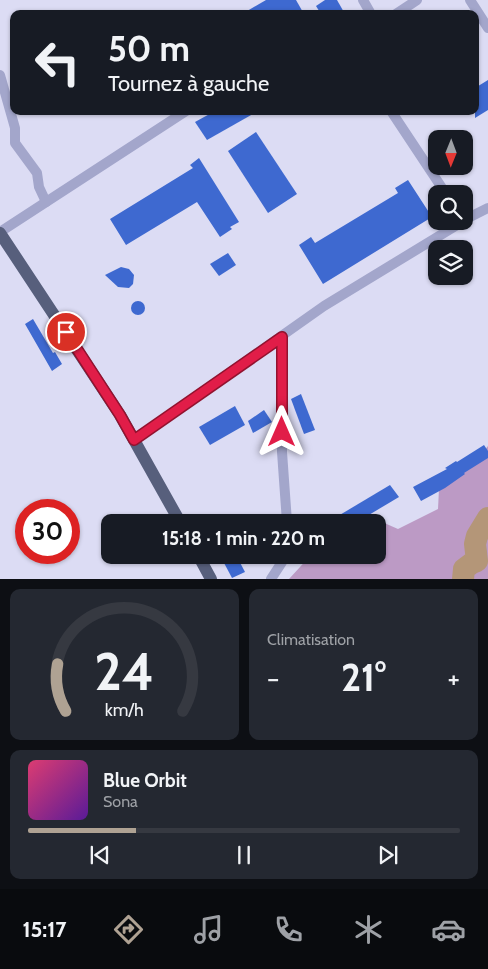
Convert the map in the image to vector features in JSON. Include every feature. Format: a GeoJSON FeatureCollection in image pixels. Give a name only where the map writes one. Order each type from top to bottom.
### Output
{"type":"FeatureCollection","features":[{"type":"Feature","properties":{"kind":"main road"},"geometry":{"type":"LineString","coordinates":[[0,233],[120,415],[176,514]]}},
{"type":"Feature","properties":{"kind":"main road"},"geometry":{"type":"LineString","coordinates":[[203,564],[211,579]]}},
{"type":"Feature","properties":{"kind":"street"},"geometry":{"type":"LineString","coordinates":[[402,10],[417,0]]}},
{"type":"Feature","properties":{"kind":"street"},"geometry":{"type":"LineString","coordinates":[[479,14],[488,28]]}},
{"type":"Feature","properties":{"kind":"street"},"geometry":{"type":"LineString","coordinates":[[0,75],[10,110]]}},
{"type":"Feature","properties":{"kind":"street"},"geometry":{"type":"LineString","coordinates":[[11,115],[15,128],[15,143],[37,173],[39,187],[46,202]]}},
{"type":"Feature","properties":{"kind":"street"},"geometry":{"type":"LineString","coordinates":[[0,233],[180,115]]}},
{"type":"Feature","properties":{"kind":"street"},"geometry":{"type":"LineString","coordinates":[[394,115],[440,185]]}},
{"type":"Feature","properties":{"kind":"street"},"geometry":{"type":"LineString","coordinates":[[473,216],[488,208]]}},
{"type":"Feature","properties":{"kind":"street"},"geometry":{"type":"LineString","coordinates":[[134,440],[324,306],[449,230]]}},
{"type":"Feature","properties":{"kind":"street"},"geometry":{"type":"LineString","coordinates":[[282,337],[282,452],[286,514]]}},
{"type":"Feature","properties":{"kind":"street"},"geometry":{"type":"LineString","coordinates":[[271,579],[281,564]]}},
{"type":"Feature","properties":{"kind":"shaded area"},"geometry":{"type":"Polygon","coordinates":[[[488,446],[488,579],[289,579],[303,564],[386,564],[386,524],[398,529],[438,509],[439,489],[470,467],[488,446]]]}},
{"type":"Feature","properties":{"kind":"building"},"geometry":{"type":"Polygon","coordinates":[[[266,0],[296,0],[302,10],[249,10],[266,0]]]}},
{"type":"Feature","properties":{"kind":"building"},"geometry":{"type":"Polygon","coordinates":[[[325,0],[337,0],[343,10],[318,10],[316,6],[325,0]]]}},
{"type":"Feature","properties":{"kind":"building"},"geometry":{"type":"Polygon","coordinates":[[[488,80],[488,110],[475,118],[475,115],[479,115],[479,86],[488,80]]]}},
{"type":"Feature","properties":{"kind":"building"},"geometry":{"type":"Polygon","coordinates":[[[208,115],[251,115],[207,140],[195,122],[208,115]]]}},
{"type":"Feature","properties":{"kind":"building"},"geometry":{"type":"Polygon","coordinates":[[[256,132],[297,194],[268,213],[228,151],[256,132]]]}},
{"type":"Feature","properties":{"kind":"building"},"geometry":{"type":"Polygon","coordinates":[[[199,158],[239,222],[230,227],[232,229],[220,237],[197,202],[126,245],[110,219],[193,168],[190,165],[199,158]]]}},
{"type":"Feature","properties":{"kind":"building"},"geometry":{"type":"Polygon","coordinates":[[[408,180],[428,211],[428,219],[323,284],[299,245],[311,237],[315,243],[398,193],[395,188],[408,180]]]}},
{"type":"Feature","properties":{"kind":"building"},"geometry":{"type":"Polygon","coordinates":[[[228,253],[236,265],[219,276],[210,264],[228,253]]]}},
{"type":"Feature","properties":{"kind":"building"},"geometry":{"type":"Polygon","coordinates":[[[121,267],[129,269],[134,275],[133,284],[129,288],[118,287],[105,275],[121,267]]]}},
{"type":"Feature","properties":{"kind":"building"},"geometry":{"type":"Polygon","coordinates":[[[138,301],[143,303],[145,308],[143,313],[138,315],[133,313],[131,308],[133,303],[138,301]]]}},
{"type":"Feature","properties":{"kind":"building"},"geometry":{"type":"Polygon","coordinates":[[[33,319],[53,353],[55,352],[62,364],[52,371],[25,324],[33,319]]]}},
{"type":"Feature","properties":{"kind":"building"},"geometry":{"type":"Polygon","coordinates":[[[301,394],[315,430],[304,434],[291,399],[301,394]]]}},
{"type":"Feature","properties":{"kind":"building"},"geometry":{"type":"Polygon","coordinates":[[[235,406],[245,425],[210,445],[199,427],[235,406]]]}},
{"type":"Feature","properties":{"kind":"building"},"geometry":{"type":"Polygon","coordinates":[[[264,410],[272,422],[253,433],[248,421],[264,410]]]}},
{"type":"Feature","properties":{"kind":"building"},"geometry":{"type":"Polygon","coordinates":[[[484,445],[488,451],[488,458],[445,488],[421,501],[413,487],[447,469],[445,468],[484,445]]]}},
{"type":"Feature","properties":{"kind":"building"},"geometry":{"type":"Polygon","coordinates":[[[390,485],[399,497],[370,514],[341,514],[390,485]]]}},
{"type":"Feature","properties":{"kind":"building"},"geometry":{"type":"Polygon","coordinates":[[[225,564],[241,564],[245,572],[232,578],[225,564]]]}},
{"type":"Feature","properties":{"kind":"waterway"},"geometry":{"type":"LineString","coordinates":[[463,579],[464,569],[477,561],[475,544],[477,536],[488,518]]}},
{"type":"Feature","properties":{"kind":"route"},"geometry":{"type":"LineString","coordinates":[[66,332],[134,440],[282,337],[282,432]]}}]}
